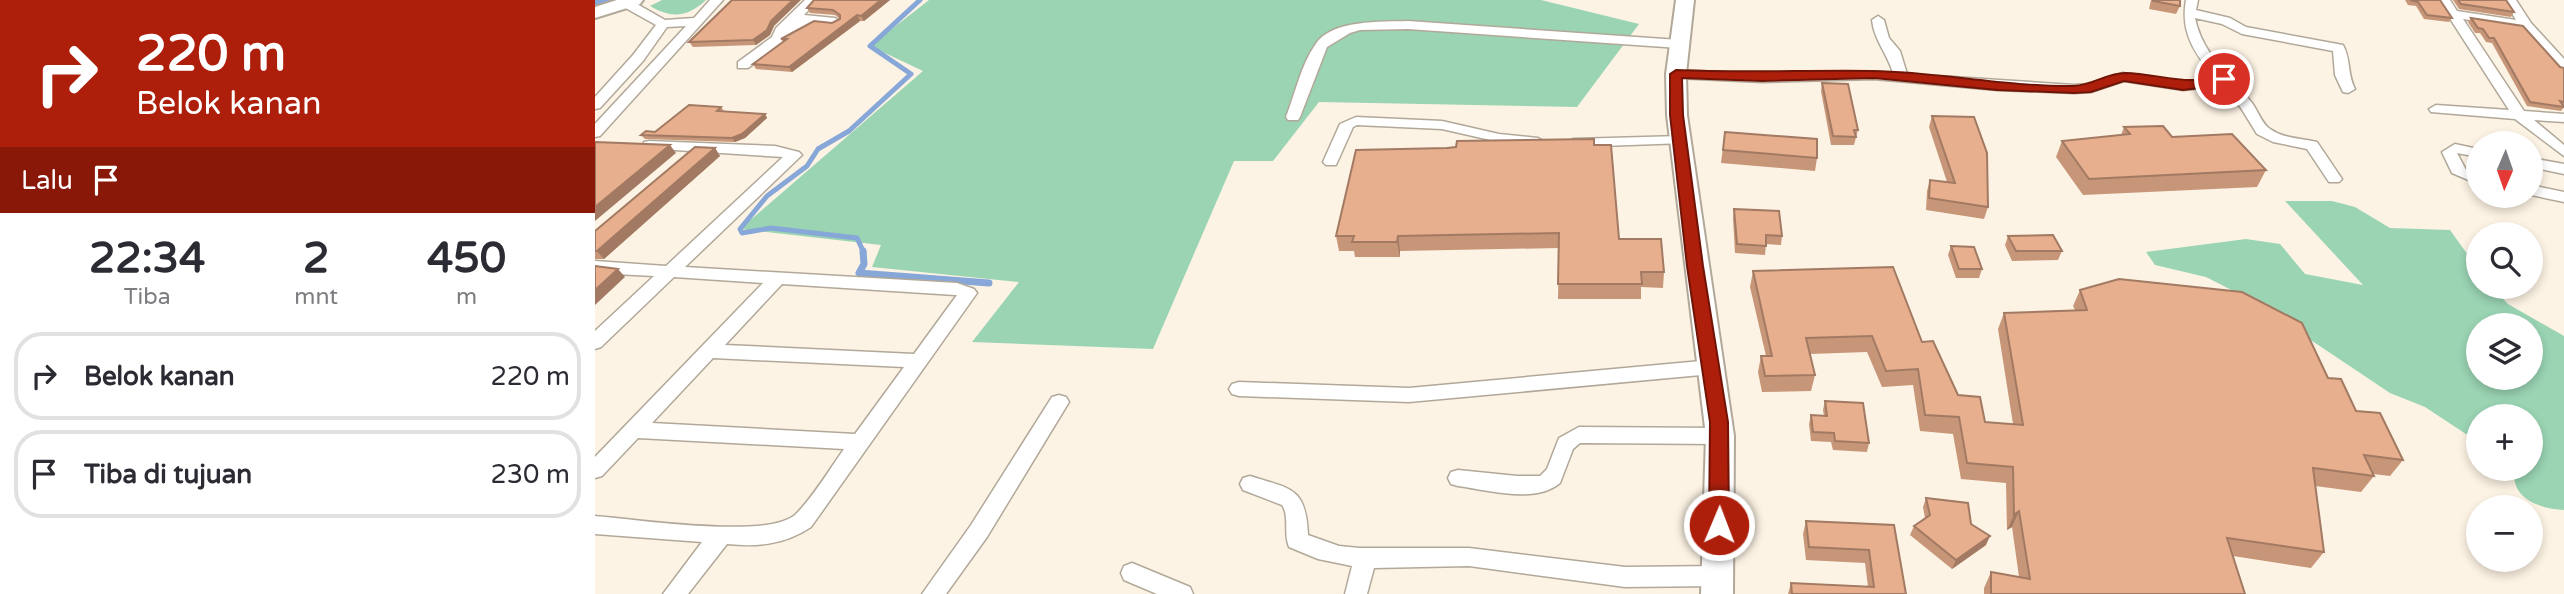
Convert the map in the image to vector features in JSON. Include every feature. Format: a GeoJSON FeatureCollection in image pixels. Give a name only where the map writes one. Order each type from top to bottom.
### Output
{"type":"FeatureCollection","features":[{"type":"Feature","properties":{"kind":"main road"},"geometry":{"type":"LineString","coordinates":[[1685,0],[1676,74],[1677,115],[1695,266],[1720,436],[1717,585]]}},
{"type":"Feature","properties":{"kind":"main road"},"geometry":{"type":"LineString","coordinates":[[595,13],[630,1]]}},
{"type":"Feature","properties":{"kind":"street"},"geometry":{"type":"LineString","coordinates":[[595,133],[717,0]]}},
{"type":"Feature","properties":{"kind":"street"},"geometry":{"type":"LineString","coordinates":[[778,39],[781,31],[812,0]]}},
{"type":"Feature","properties":{"kind":"street"},"geometry":{"type":"LineString","coordinates":[[2444,0],[2521,117],[2564,152]]}},
{"type":"Feature","properties":{"kind":"street"},"geometry":{"type":"LineString","coordinates":[[2510,0],[2526,25],[2564,67]]}},
{"type":"Feature","properties":{"kind":"street"},"geometry":{"type":"LineString","coordinates":[[630,1],[663,24],[700,21]]}},
{"type":"Feature","properties":{"kind":"street"},"geometry":{"type":"LineString","coordinates":[[2334,179],[2312,145],[2278,139],[2262,131],[2248,106],[2205,57],[2192,34],[2189,18],[2192,7],[2242,30],[2338,48],[2341,54],[2339,73],[2348,89]]}},
{"type":"Feature","properties":{"kind":"street"},"geometry":{"type":"LineString","coordinates":[[2452,14],[2526,25]]}},
{"type":"Feature","properties":{"kind":"street"},"geometry":{"type":"LineString","coordinates":[[793,19],[835,22]]}},
{"type":"Feature","properties":{"kind":"street"},"geometry":{"type":"LineString","coordinates":[[743,65],[778,39],[816,19]]}},
{"type":"Feature","properties":{"kind":"street"},"geometry":{"type":"LineString","coordinates":[[1878,20],[1880,37],[1885,46],[1893,51],[1901,77]]}},
{"type":"Feature","properties":{"kind":"street"},"geometry":{"type":"LineString","coordinates":[[595,105],[616,84],[663,24]]}},
{"type":"Feature","properties":{"kind":"street"},"geometry":{"type":"LineString","coordinates":[[1293,117],[1321,45],[1345,30],[1360,26],[1408,25],[1679,44]]}},
{"type":"Feature","properties":{"kind":"street"},"geometry":{"type":"LineString","coordinates":[[1676,74],[1901,77],[1997,86],[2074,89],[2091,88],[2123,77],[2183,86],[2226,82]]}},
{"type":"Feature","properties":{"kind":"street"},"geometry":{"type":"LineString","coordinates":[[616,84],[645,80]]}},
{"type":"Feature","properties":{"kind":"street"},"geometry":{"type":"LineString","coordinates":[[2436,109],[2564,118]]}},
{"type":"Feature","properties":{"kind":"street"},"geometry":{"type":"LineString","coordinates":[[1331,162],[1347,124],[1356,121],[1442,125],[1526,142],[1681,140]]}},
{"type":"Feature","properties":{"kind":"street"},"geometry":{"type":"LineString","coordinates":[[595,342],[794,155],[775,150],[632,145]]}},
{"type":"Feature","properties":{"kind":"street"},"geometry":{"type":"LineString","coordinates":[[677,164],[697,147]]}},
{"type":"Feature","properties":{"kind":"street"},"geometry":{"type":"LineString","coordinates":[[2466,150],[2455,148],[2449,152],[2460,173],[2466,175]]}},
{"type":"Feature","properties":{"kind":"street"},"geometry":{"type":"LineString","coordinates":[[2543,165],[2564,169]]}},
{"type":"Feature","properties":{"kind":"street"},"geometry":{"type":"LineString","coordinates":[[2543,193],[2564,197]]}},
{"type":"Feature","properties":{"kind":"street"},"geometry":{"type":"LineString","coordinates":[[595,267],[965,290],[968,293],[803,521],[791,529],[776,536],[595,525]]}},
{"type":"Feature","properties":{"kind":"street"},"geometry":{"type":"LineString","coordinates":[[595,470],[778,278]]}},
{"type":"Feature","properties":{"kind":"street"},"geometry":{"type":"LineString","coordinates":[[707,351],[919,361]]}},
{"type":"Feature","properties":{"kind":"street"},"geometry":{"type":"LineString","coordinates":[[1239,389],[1409,395],[1712,368]]}},
{"type":"Feature","properties":{"kind":"street"},"geometry":{"type":"LineString","coordinates":[[933,594],[979,531],[1059,402]]}},
{"type":"Feature","properties":{"kind":"street"},"geometry":{"type":"LineString","coordinates":[[633,430],[861,442]]}},
{"type":"Feature","properties":{"kind":"street"},"geometry":{"type":"LineString","coordinates":[[1458,478],[1532,485],[1546,483],[1553,476],[1564,443],[1569,437],[1579,435],[1720,436]]}},
{"type":"Feature","properties":{"kind":"street"},"geometry":{"type":"LineString","coordinates":[[1250,484],[1289,499],[1296,509],[1297,540],[1310,548],[1366,559],[1467,557],[1614,576],[1717,585]]}},
{"type":"Feature","properties":{"kind":"street"},"geometry":{"type":"LineString","coordinates":[[674,594],[721,534]]}},
{"type":"Feature","properties":{"kind":"street"},"geometry":{"type":"LineString","coordinates":[[1356,594],[1366,559]]}},
{"type":"Feature","properties":{"kind":"street"},"geometry":{"type":"LineString","coordinates":[[1132,573],[1182,594]]}},
{"type":"Feature","properties":{"kind":"green space"},"geometry":{"type":"Polygon","coordinates":[[[662,0],[706,0],[686,13],[673,14],[650,6],[662,0]]]}},
{"type":"Feature","properties":{"kind":"green space"},"geometry":{"type":"Polygon","coordinates":[[[929,0],[1541,0],[1639,24],[1577,107],[1319,102],[1273,161],[1234,161],[1153,349],[972,342],[1019,282],[872,267],[881,245],[740,229],[923,71],[870,46],[929,0]]]}},
{"type":"Feature","properties":{"kind":"green space"},"geometry":{"type":"Polygon","coordinates":[[[2285,201],[2332,201],[2355,207],[2390,228],[2450,230],[2466,252],[2466,299],[2503,299],[2524,313],[2466,313],[2466,390],[2543,390],[2543,324],[2564,336],[2564,510],[2543,506],[2543,495],[2522,495],[2515,481],[2543,481],[2543,404],[2466,404],[2466,434],[2425,407],[2390,393],[2251,300],[2206,277],[2155,265],[2146,252],[2246,239],[2280,244],[2305,274],[2363,285],[2285,201]]]}},
{"type":"Feature","properties":{"kind":"building"},"geometry":{"type":"Polygon","coordinates":[[[732,0],[793,0],[771,21],[767,30],[753,40],[689,42],[732,0]]]}},
{"type":"Feature","properties":{"kind":"building"},"geometry":{"type":"Polygon","coordinates":[[[814,0],[881,0],[789,67],[753,64],[787,39],[781,39],[814,21],[832,23],[840,19],[840,15],[833,10],[807,8],[814,0]]]}},
{"type":"Feature","properties":{"kind":"building"},"geometry":{"type":"Polygon","coordinates":[[[2180,0],[2180,6],[2153,1],[2180,0]]]}},
{"type":"Feature","properties":{"kind":"building"},"geometry":{"type":"Polygon","coordinates":[[[2410,0],[2440,0],[2452,18],[2427,15],[2418,2],[2410,0]]]}},
{"type":"Feature","properties":{"kind":"building"},"geometry":{"type":"Polygon","coordinates":[[[2458,0],[2506,0],[2514,12],[2461,4],[2458,0]]]}},
{"type":"Feature","properties":{"kind":"building"},"geometry":{"type":"Polygon","coordinates":[[[2471,18],[2523,26],[2560,67],[2564,68],[2564,102],[2560,101],[2564,107],[2530,102],[2494,38],[2489,38],[2471,18]]]}},
{"type":"Feature","properties":{"kind":"building"},"geometry":{"type":"Polygon","coordinates":[[[1822,83],[1848,84],[1858,130],[1854,130],[1856,137],[1833,136],[1822,83]]]}},
{"type":"Feature","properties":{"kind":"building"},"geometry":{"type":"Polygon","coordinates":[[[689,105],[721,107],[717,111],[765,114],[742,134],[732,138],[641,135],[646,131],[655,132],[689,105]]]}},
{"type":"Feature","properties":{"kind":"building"},"geometry":{"type":"Polygon","coordinates":[[[1932,116],[1974,117],[1987,153],[1988,207],[1929,198],[1930,180],[1955,183],[1932,116]]]}},
{"type":"Feature","properties":{"kind":"building"},"geometry":{"type":"Polygon","coordinates":[[[2163,126],[2172,137],[2232,134],[2266,170],[2089,179],[2062,141],[2130,134],[2124,127],[2163,126]]]}},
{"type":"Feature","properties":{"kind":"building"},"geometry":{"type":"Polygon","coordinates":[[[1725,132],[1817,139],[1817,158],[1723,150],[1725,132]]]}},
{"type":"Feature","properties":{"kind":"building"},"geometry":{"type":"Polygon","coordinates":[[[1594,139],[1594,145],[1611,145],[1619,239],[1661,239],[1664,272],[1641,272],[1642,284],[1558,284],[1559,233],[1398,236],[1397,242],[1352,242],[1354,236],[1336,236],[1356,150],[1447,148],[1456,147],[1457,141],[1594,139]]]}},
{"type":"Feature","properties":{"kind":"building"},"geometry":{"type":"Polygon","coordinates":[[[595,142],[670,145],[595,207],[595,142]]]}},
{"type":"Feature","properties":{"kind":"building"},"geometry":{"type":"Polygon","coordinates":[[[695,147],[715,148],[595,251],[595,231],[695,147]]]}},
{"type":"Feature","properties":{"kind":"building"},"geometry":{"type":"Polygon","coordinates":[[[1734,209],[1779,211],[1782,236],[1766,235],[1766,246],[1737,244],[1734,209]]]}},
{"type":"Feature","properties":{"kind":"building"},"geometry":{"type":"Polygon","coordinates":[[[2053,235],[2062,251],[2016,251],[2008,236],[2053,235]]]}},
{"type":"Feature","properties":{"kind":"building"},"geometry":{"type":"Polygon","coordinates":[[[1951,246],[1974,247],[1982,269],[1959,269],[1951,246]]]}},
{"type":"Feature","properties":{"kind":"building"},"geometry":{"type":"Polygon","coordinates":[[[595,266],[618,269],[595,290],[595,266]]]}},
{"type":"Feature","properties":{"kind":"building"},"geometry":{"type":"Polygon","coordinates":[[[1893,267],[1922,342],[1933,341],[1958,395],[1980,397],[1985,422],[2023,425],[2004,313],[2087,310],[2080,290],[2119,279],[2242,292],[2302,323],[2328,378],[2341,379],[2356,411],[2380,413],[2403,460],[2364,455],[2374,476],[2313,468],[2324,552],[2227,538],[2245,594],[1991,594],[1991,572],[2030,579],[2019,511],[2014,515],[2013,467],[1967,463],[1959,417],[1925,415],[1918,369],[1886,371],[1872,336],[1806,338],[1815,375],[1765,376],[1761,356],[1772,356],[1753,271],[1893,267]]]}},
{"type":"Feature","properties":{"kind":"building"},"geometry":{"type":"Polygon","coordinates":[[[1825,401],[1863,403],[1869,443],[1835,441],[1834,433],[1813,432],[1811,415],[1827,416],[1825,401]]]}},
{"type":"Feature","properties":{"kind":"building"},"geometry":{"type":"Polygon","coordinates":[[[1926,498],[1968,503],[1971,524],[1990,536],[1956,560],[1914,526],[1930,515],[1926,498]]]}},
{"type":"Feature","properties":{"kind":"building"},"geometry":{"type":"Polygon","coordinates":[[[1806,521],[1894,525],[1906,594],[1792,594],[1791,583],[1874,587],[1869,550],[1809,547],[1806,521]]]}},
{"type":"Feature","properties":{"kind":"waterway"},"geometry":{"type":"LineString","coordinates":[[595,5],[608,0]]}},
{"type":"Feature","properties":{"kind":"waterway"},"geometry":{"type":"LineString","coordinates":[[864,253],[857,238],[771,228],[742,233],[740,229],[767,196],[807,166],[818,149],[849,131],[911,74],[870,46],[920,0]]}},
{"type":"Feature","properties":{"kind":"waterway"},"geometry":{"type":"LineString","coordinates":[[863,251],[864,264],[859,273],[989,283]]}},
{"type":"Feature","properties":{"kind":"route"},"geometry":{"type":"LineString","coordinates":[[1719,525],[1719,422],[1695,266],[1677,115],[1676,74],[1762,78],[1853,74],[1997,86],[2074,89],[2091,88],[2133,76],[2155,83],[2183,86],[2226,82],[2224,79]]}}]}
